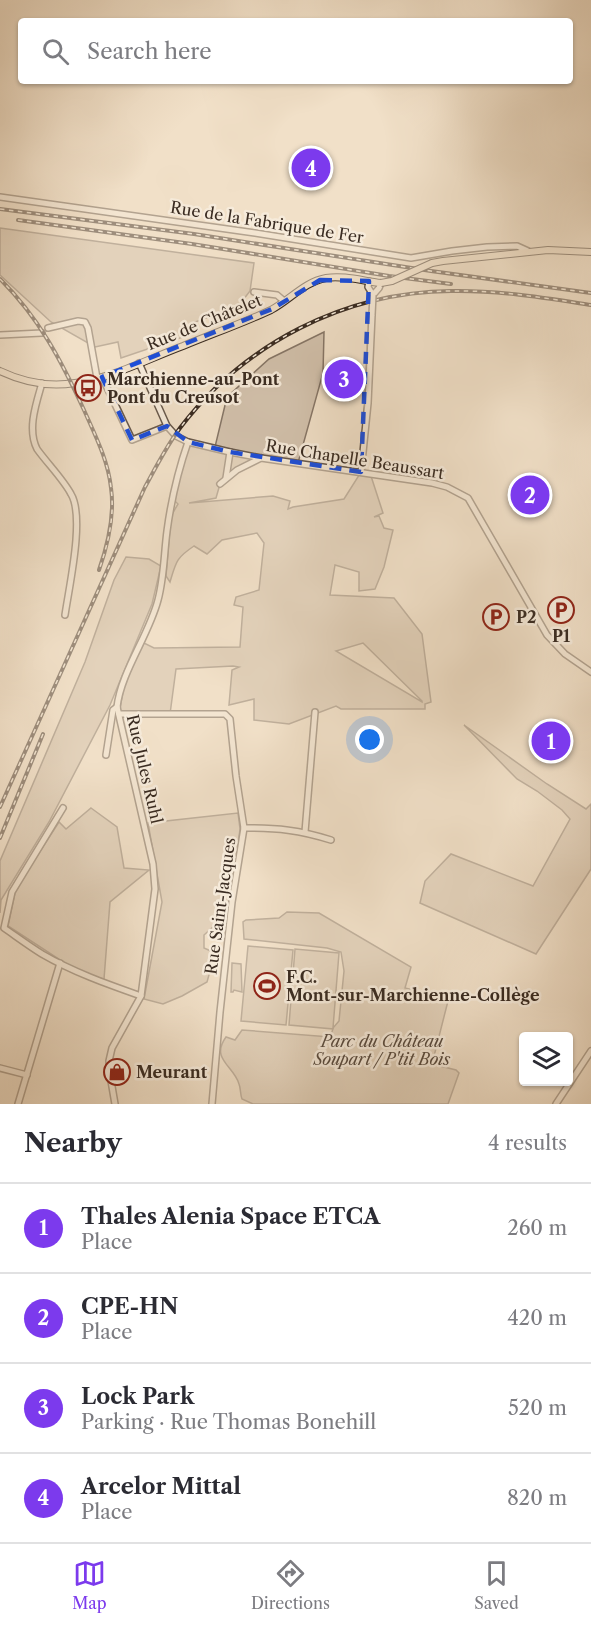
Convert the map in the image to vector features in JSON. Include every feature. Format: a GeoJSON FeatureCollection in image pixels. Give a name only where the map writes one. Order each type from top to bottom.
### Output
{"type":"FeatureCollection","features":[{"type":"Feature","properties":{"kind":"main road","name":"Rue de Châtelet"},"geometry":{"type":"LineString","coordinates":[[0,371],[22,380],[75,384],[100,378],[272,309],[314,282],[326,278],[381,283],[443,261],[548,250],[591,252]]}},
{"type":"Feature","properties":{"kind":"street","name":"Rue de la Fabrique de Fer"},"geometry":{"type":"LineString","coordinates":[[0,197],[255,233],[411,258],[487,247],[517,246],[530,252]]}},
{"type":"Feature","properties":{"kind":"street"},"geometry":{"type":"LineString","coordinates":[[361,472],[368,403],[373,295],[368,287],[369,281]]}},
{"type":"Feature","properties":{"kind":"street"},"geometry":{"type":"LineString","coordinates":[[373,295],[381,283]]}},
{"type":"Feature","properties":{"kind":"street"},"geometry":{"type":"LineString","coordinates":[[254,292],[277,296],[284,302]]}},
{"type":"Feature","properties":{"kind":"street"},"geometry":{"type":"LineString","coordinates":[[48,328],[78,321],[85,322],[100,378],[132,440],[167,426]]}},
{"type":"Feature","properties":{"kind":"street"},"geometry":{"type":"LineString","coordinates":[[0,335],[42,333]]}},
{"type":"Feature","properties":{"kind":"street","name":"Rue Chapelle Beaussart"},"geometry":{"type":"LineString","coordinates":[[139,363],[167,426],[176,436],[188,442],[261,458],[432,483],[447,487],[468,498],[547,635],[565,654],[591,672]]}},
{"type":"Feature","properties":{"kind":"street"},"geometry":{"type":"LineString","coordinates":[[42,383],[32,430],[34,443],[71,493],[77,511],[77,528],[65,615]]}},
{"type":"Feature","properties":{"kind":"street","name":"Rue Jules Ruhl"},"geometry":{"type":"LineString","coordinates":[[115,1104],[109,1068],[111,1054],[118,1036],[141,996],[155,889],[155,876],[117,707],[124,682],[159,599],[172,498],[188,442]]}},
{"type":"Feature","properties":{"kind":"street"},"geometry":{"type":"LineString","coordinates":[[226,478],[230,452]]}},
{"type":"Feature","properties":{"kind":"street"},"geometry":{"type":"LineString","coordinates":[[220,484],[237,470],[261,458]]}},
{"type":"Feature","properties":{"kind":"street"},"geometry":{"type":"LineString","coordinates":[[106,755],[113,710],[117,707]]}},
{"type":"Feature","properties":{"kind":"street"},"geometry":{"type":"LineString","coordinates":[[305,832],[315,712]]}},
{"type":"Feature","properties":{"kind":"street","name":"Rue Saint-Jacques"},"geometry":{"type":"LineString","coordinates":[[119,714],[225,714],[230,718],[244,828],[231,907],[220,1002],[212,1104]]}},
{"type":"Feature","properties":{"kind":"street"},"geometry":{"type":"LineString","coordinates":[[63,808],[12,892],[4,928],[42,954],[60,963],[98,981],[141,996]]}},
{"type":"Feature","properties":{"kind":"street"},"geometry":{"type":"LineString","coordinates":[[244,828],[305,832],[331,840]]}},
{"type":"Feature","properties":{"kind":"street"},"geometry":{"type":"LineString","coordinates":[[18,1104],[60,963]]}},
{"type":"Feature","properties":{"kind":"street"},"geometry":{"type":"LineString","coordinates":[[556,1104],[591,1051]]}},
{"type":"Feature","properties":{"kind":"street"},"geometry":{"type":"LineString","coordinates":[[0,1068],[27,1075]]}},
{"type":"Feature","properties":{"kind":"highlighted area"},"geometry":{"type":"Polygon","coordinates":[[[320,280],[369,281],[361,472],[230,452],[188,442],[167,426],[132,440],[102,377],[272,309],[320,280]]]}},
{"type":"Feature","properties":{"kind":"green space"},"geometry":{"type":"Polygon","coordinates":[[[0,228],[254,263],[250,291],[243,300],[242,310],[231,315],[227,310],[190,324],[189,335],[121,358],[118,342],[95,347],[51,322],[0,275],[0,228]]]}},
{"type":"Feature","properties":{"kind":"green space"},"geometry":{"type":"Polygon","coordinates":[[[324,332],[323,373],[298,463],[260,457],[220,484],[216,498],[189,503],[273,496],[290,501],[288,509],[344,499],[361,472],[370,473],[383,513],[374,517],[379,516],[384,528],[393,530],[384,567],[375,589],[359,591],[359,572],[335,565],[330,595],[394,598],[422,634],[431,702],[425,704],[425,709],[341,709],[336,706],[289,724],[254,720],[254,699],[229,705],[232,670],[239,667],[233,666],[176,669],[170,714],[119,714],[125,680],[144,643],[154,648],[240,647],[243,607],[234,605],[236,597],[259,590],[264,543],[257,533],[222,540],[207,554],[194,546],[178,561],[170,582],[166,576],[171,516],[178,504],[172,498],[188,442],[215,447],[227,397],[269,359],[324,332]],[[363,643],[336,651],[422,702],[363,643]]]}},
{"type":"Feature","properties":{"kind":"green space"},"geometry":{"type":"Polygon","coordinates":[[[126,557],[149,559],[161,566],[152,604],[110,705],[49,822],[1,900],[0,913],[0,861],[85,662],[114,580],[126,557]]]}},
{"type":"Feature","properties":{"kind":"green space"},"geometry":{"type":"Polygon","coordinates":[[[464,725],[586,809],[591,804],[591,869],[536,954],[420,903],[425,881],[451,854],[533,886],[570,819],[537,791],[517,779],[464,725]]]}},
{"type":"Feature","properties":{"kind":"green space"},"geometry":{"type":"Polygon","coordinates":[[[91,808],[117,827],[124,868],[149,870],[110,902],[104,979],[80,973],[8,926],[15,893],[59,822],[66,829],[91,808]]]}},
{"type":"Feature","properties":{"kind":"green space"},"geometry":{"type":"Polygon","coordinates":[[[238,813],[240,829],[230,904],[217,902],[223,907],[215,925],[204,935],[204,948],[213,952],[207,982],[163,1004],[144,999],[162,902],[148,823],[238,813]]]}},
{"type":"Feature","properties":{"kind":"green space","name":"Parc du Château Soupart / P'tit Bois"},"geometry":{"type":"Polygon","coordinates":[[[287,912],[319,913],[411,967],[405,988],[448,1001],[432,1064],[456,1070],[459,1073],[448,1104],[253,1104],[242,1099],[240,1086],[222,1057],[222,1045],[226,1037],[235,1040],[242,1030],[330,1037],[333,1029],[289,1025],[295,949],[339,953],[333,1028],[339,1021],[344,971],[341,952],[327,948],[244,939],[243,922],[246,920],[279,918],[287,912]]]}},
{"type":"Feature","properties":{"kind":"green space","name":"F.C. Mont-sur-Marchienne-Collège"},"geometry":{"type":"Polygon","coordinates":[[[248,946],[293,950],[286,1025],[241,1021],[248,946]]]}},
{"type":"Feature","properties":{"kind":"green space"},"geometry":{"type":"Polygon","coordinates":[[[232,963],[241,964],[242,992],[234,990],[231,992],[232,963]]]}},
{"type":"Feature","properties":{"kind":"railway"},"geometry":{"type":"LineString","coordinates":[[0,209],[194,234],[591,293]]}},
{"type":"Feature","properties":{"kind":"railway"},"geometry":{"type":"LineString","coordinates":[[18,220],[451,284]]}},
{"type":"Feature","properties":{"kind":"railway"},"geometry":{"type":"LineString","coordinates":[[0,279],[38,324],[58,357],[97,438],[104,458],[109,478],[112,509],[108,540],[99,570]]}},
{"type":"Feature","properties":{"kind":"railway"},"geometry":{"type":"LineString","coordinates":[[0,807],[145,487],[180,428],[234,371],[299,328],[373,301],[411,294],[451,291],[521,295],[591,305]]}},
{"type":"Feature","properties":{"kind":"railway"},"geometry":{"type":"LineString","coordinates":[[0,838],[43,734]]}},
{"type":"Feature","properties":{"kind":"place","name":"Arcelor Mittal"},"geometry":{"type":"Point","coordinates":[311,168]}},
{"type":"Feature","properties":{"kind":"place","name":"Lock Park"},"geometry":{"type":"Point","coordinates":[344,379]}},
{"type":"Feature","properties":{"kind":"place","name":"Marchienne-au-Pont Pont du Creusot"},"geometry":{"type":"Point","coordinates":[88,388]}},
{"type":"Feature","properties":{"kind":"place","name":"CPE-HN"},"geometry":{"type":"Point","coordinates":[530,495]}},
{"type":"Feature","properties":{"kind":"place","name":"P1"},"geometry":{"type":"Point","coordinates":[561,610]}},
{"type":"Feature","properties":{"kind":"place","name":"P2"},"geometry":{"type":"Point","coordinates":[496,617]}},
{"type":"Feature","properties":{"kind":"place","name":"Thales Alenia Space ETCA"},"geometry":{"type":"Point","coordinates":[551,741]}},
{"type":"Feature","properties":{"kind":"place","name":"F.C. Mont-sur-Marchienne-Collège"},"geometry":{"type":"Point","coordinates":[267,986]}},
{"type":"Feature","properties":{"kind":"place","name":"Meurant"},"geometry":{"type":"Point","coordinates":[117,1072]}}]}
